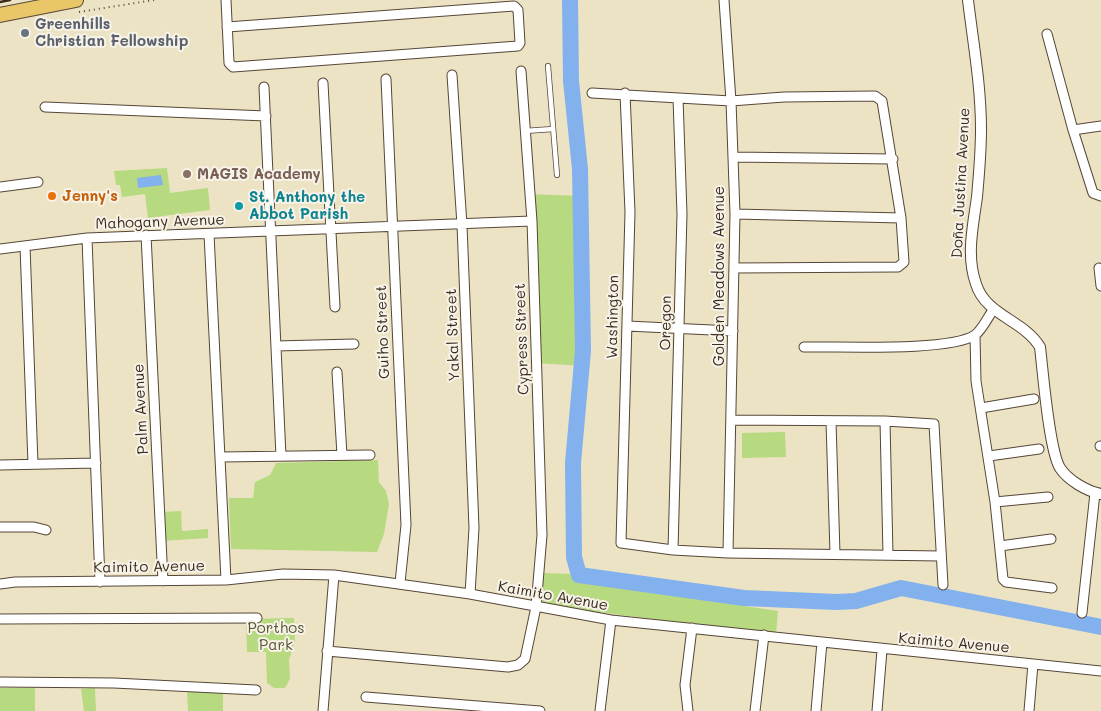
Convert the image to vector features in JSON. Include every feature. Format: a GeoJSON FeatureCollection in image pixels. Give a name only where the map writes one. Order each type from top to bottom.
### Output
{"type":"FeatureCollection","features":[{"type":"Feature","properties":{"kind":"main road"},"geometry":{"type":"LineString","coordinates":[[0,15],[76,6]]}},
{"type":"Feature","properties":{"kind":"street"},"geometry":{"type":"LineString","coordinates":[[226,0],[228,64],[233,67],[518,46],[520,43],[518,10],[514,6],[227,27]]}},
{"type":"Feature","properties":{"kind":"street","name":"Golden Meadows Avenue"},"geometry":{"type":"LineString","coordinates":[[724,0],[731,101],[735,214],[728,553]]}},
{"type":"Feature","properties":{"kind":"street","name":"Doña Justina Avenue"},"geometry":{"type":"LineString","coordinates":[[968,0],[980,100],[981,130],[971,261],[976,284],[983,299],[993,310],[1030,334],[1040,347],[1055,457],[1067,476],[1098,494]]}},
{"type":"Feature","properties":{"kind":"street"},"geometry":{"type":"LineString","coordinates":[[1047,34],[1072,130],[1097,195]]}},
{"type":"Feature","properties":{"kind":"street","name":"Cypress Street"},"geometry":{"type":"LineString","coordinates":[[327,651],[508,667],[518,665],[525,658],[536,607],[542,534],[532,221],[521,70]]}},
{"type":"Feature","properties":{"kind":"street","name":"Yakal Street"},"geometry":{"type":"LineString","coordinates":[[452,75],[462,225],[474,528],[470,594]]}},
{"type":"Feature","properties":{"kind":"street","name":"Guiho Street"},"geometry":{"type":"LineString","coordinates":[[386,79],[406,525],[400,583]]}},
{"type":"Feature","properties":{"kind":"street"},"geometry":{"type":"LineString","coordinates":[[323,83],[335,307]]}},
{"type":"Feature","properties":{"kind":"street"},"geometry":{"type":"LineString","coordinates":[[264,87],[281,456]]}},
{"type":"Feature","properties":{"kind":"street"},"geometry":{"type":"LineString","coordinates":[[592,93],[625,93],[731,101],[784,96],[875,96],[882,101],[902,218],[904,262],[898,267],[734,268]]}},
{"type":"Feature","properties":{"kind":"street","name":"Washington"},"geometry":{"type":"LineString","coordinates":[[625,93],[630,212],[620,541],[623,544],[673,550]]}},
{"type":"Feature","properties":{"kind":"street","name":"Oregon"},"geometry":{"type":"LineString","coordinates":[[673,550],[682,214],[678,98]]}},
{"type":"Feature","properties":{"kind":"street"},"geometry":{"type":"LineString","coordinates":[[46,108],[266,116]]}},
{"type":"Feature","properties":{"kind":"street"},"geometry":{"type":"LineString","coordinates":[[1072,130],[1101,126]]}},
{"type":"Feature","properties":{"kind":"street"},"geometry":{"type":"LineString","coordinates":[[732,157],[893,159]]}},
{"type":"Feature","properties":{"kind":"street"},"geometry":{"type":"LineString","coordinates":[[0,187],[38,182]]}},
{"type":"Feature","properties":{"kind":"street"},"geometry":{"type":"LineString","coordinates":[[735,214],[902,218]]}},
{"type":"Feature","properties":{"kind":"street","name":"Mahogany Avenue"},"geometry":{"type":"LineString","coordinates":[[0,249],[87,238],[532,221]]}},
{"type":"Feature","properties":{"kind":"street"},"geometry":{"type":"LineString","coordinates":[[209,234],[226,580]]}},
{"type":"Feature","properties":{"kind":"street","name":"Palm Avenue"},"geometry":{"type":"LineString","coordinates":[[146,235],[163,581]]}},
{"type":"Feature","properties":{"kind":"street"},"geometry":{"type":"LineString","coordinates":[[87,238],[100,582]]}},
{"type":"Feature","properties":{"kind":"street"},"geometry":{"type":"LineString","coordinates":[[25,246],[33,464]]}},
{"type":"Feature","properties":{"kind":"street"},"geometry":{"type":"LineString","coordinates":[[1099,268],[1101,286]]}},
{"type":"Feature","properties":{"kind":"street"},"geometry":{"type":"LineString","coordinates":[[804,347],[925,346],[956,341],[975,334],[993,310]]}},
{"type":"Feature","properties":{"kind":"street"},"geometry":{"type":"LineString","coordinates":[[627,326],[733,331]]}},
{"type":"Feature","properties":{"kind":"street"},"geometry":{"type":"LineString","coordinates":[[975,334],[976,381],[995,502],[1004,581],[1052,588]]}},
{"type":"Feature","properties":{"kind":"street"},"geometry":{"type":"LineString","coordinates":[[276,346],[354,344]]}},
{"type":"Feature","properties":{"kind":"street"},"geometry":{"type":"LineString","coordinates":[[337,372],[342,455]]}},
{"type":"Feature","properties":{"kind":"street"},"geometry":{"type":"LineString","coordinates":[[981,408],[1034,399]]}},
{"type":"Feature","properties":{"kind":"street"},"geometry":{"type":"LineString","coordinates":[[731,420],[931,423],[936,429],[943,585]]}},
{"type":"Feature","properties":{"kind":"street"},"geometry":{"type":"LineString","coordinates":[[831,421],[835,554]]}},
{"type":"Feature","properties":{"kind":"street"},"geometry":{"type":"LineString","coordinates":[[884,421],[888,555]]}},
{"type":"Feature","properties":{"kind":"street"},"geometry":{"type":"LineString","coordinates":[[988,456],[1039,449]]}},
{"type":"Feature","properties":{"kind":"street"},"geometry":{"type":"LineString","coordinates":[[220,457],[370,455]]}},
{"type":"Feature","properties":{"kind":"street"},"geometry":{"type":"LineString","coordinates":[[0,465],[96,463]]}},
{"type":"Feature","properties":{"kind":"street"},"geometry":{"type":"LineString","coordinates":[[1082,613],[1098,494]]}},
{"type":"Feature","properties":{"kind":"street"},"geometry":{"type":"LineString","coordinates":[[995,502],[1048,497]]}},
{"type":"Feature","properties":{"kind":"street"},"geometry":{"type":"LineString","coordinates":[[0,527],[34,527],[46,530]]}},
{"type":"Feature","properties":{"kind":"street"},"geometry":{"type":"LineString","coordinates":[[1000,546],[1051,539]]}},
{"type":"Feature","properties":{"kind":"street"},"geometry":{"type":"LineString","coordinates":[[673,550],[728,553],[941,556]]}},
{"type":"Feature","properties":{"kind":"street","name":"Kaimito Avenue"},"geometry":{"type":"LineString","coordinates":[[0,584],[15,582],[226,580],[283,574],[334,575],[470,594],[611,620],[882,650],[1101,671]]}},
{"type":"Feature","properties":{"kind":"street"},"geometry":{"type":"LineString","coordinates":[[323,711],[334,575]]}},
{"type":"Feature","properties":{"kind":"street"},"geometry":{"type":"LineString","coordinates":[[0,620],[257,618]]}},
{"type":"Feature","properties":{"kind":"street"},"geometry":{"type":"LineString","coordinates":[[600,711],[611,620]]}},
{"type":"Feature","properties":{"kind":"street"},"geometry":{"type":"LineString","coordinates":[[688,711],[685,686],[692,628]]}},
{"type":"Feature","properties":{"kind":"street"},"geometry":{"type":"LineString","coordinates":[[755,711],[764,636]]}},
{"type":"Feature","properties":{"kind":"street"},"geometry":{"type":"LineString","coordinates":[[816,711],[822,642]]}},
{"type":"Feature","properties":{"kind":"street"},"geometry":{"type":"LineString","coordinates":[[877,711],[882,650]]}},
{"type":"Feature","properties":{"kind":"street"},"geometry":{"type":"LineString","coordinates":[[1029,711],[1033,664]]}},
{"type":"Feature","properties":{"kind":"street"},"geometry":{"type":"LineString","coordinates":[[0,682],[114,683],[256,690]]}},
{"type":"Feature","properties":{"kind":"street"},"geometry":{"type":"LineString","coordinates":[[366,697],[540,711]]}},
{"type":"Feature","properties":{"kind":"lane"},"geometry":{"type":"LineString","coordinates":[[548,66],[557,175]]}},
{"type":"Feature","properties":{"kind":"lane"},"geometry":{"type":"LineString","coordinates":[[525,131],[553,130]]}},
{"type":"Feature","properties":{"kind":"path"},"geometry":{"type":"LineString","coordinates":[[76,6],[154,0]]}},
{"type":"Feature","properties":{"kind":"green space"},"geometry":{"type":"Polygon","coordinates":[[[167,168],[170,193],[208,188],[210,210],[148,218],[145,194],[122,197],[120,185],[116,185],[114,171],[167,168]]]}},
{"type":"Feature","properties":{"kind":"green space"},"geometry":{"type":"Polygon","coordinates":[[[528,194],[580,196],[585,280],[585,366],[534,363],[528,194]]]}},
{"type":"Feature","properties":{"kind":"green space"},"geometry":{"type":"Polygon","coordinates":[[[785,432],[786,457],[742,458],[742,433],[785,432]]]}},
{"type":"Feature","properties":{"kind":"green space"},"geometry":{"type":"Polygon","coordinates":[[[378,460],[379,482],[386,491],[389,504],[384,534],[377,552],[231,549],[229,498],[253,498],[255,482],[270,475],[276,463],[378,460]]]}},
{"type":"Feature","properties":{"kind":"green space"},"geometry":{"type":"Polygon","coordinates":[[[181,511],[182,531],[208,529],[208,538],[162,541],[160,512],[181,511]]]}},
{"type":"Feature","properties":{"kind":"green space"},"geometry":{"type":"Polygon","coordinates":[[[544,573],[572,574],[577,581],[778,611],[776,634],[540,605],[544,573]]]}},
{"type":"Feature","properties":{"kind":"green space","name":"Porthos Park"},"geometry":{"type":"Polygon","coordinates":[[[294,618],[295,641],[289,660],[290,679],[285,688],[274,688],[267,683],[266,652],[247,652],[246,619],[294,618]]]}},
{"type":"Feature","properties":{"kind":"green space"},"geometry":{"type":"Polygon","coordinates":[[[0,688],[35,688],[35,711],[0,711],[0,688]]]}},
{"type":"Feature","properties":{"kind":"green space"},"geometry":{"type":"Polygon","coordinates":[[[95,688],[96,711],[84,711],[81,689],[95,688]]]}},
{"type":"Feature","properties":{"kind":"green space"},"geometry":{"type":"Polygon","coordinates":[[[223,689],[223,711],[188,711],[187,690],[223,689]]]}},
{"type":"Feature","properties":{"kind":"water"},"geometry":{"type":"Polygon","coordinates":[[[161,175],[163,185],[138,188],[137,178],[161,175]]]}},
{"type":"Feature","properties":{"kind":"waterway"},"geometry":{"type":"LineString","coordinates":[[570,0],[571,81],[580,169],[583,351],[573,463],[574,557],[579,575],[744,598],[837,602],[856,601],[901,588],[1101,627]]}},
{"type":"Feature","properties":{"kind":"railway"},"geometry":{"type":"LineString","coordinates":[[0,2],[10,0]]}},
{"type":"Feature","properties":{"kind":"place","name":"Greenhills Christian Fellowship"},"geometry":{"type":"Point","coordinates":[25,33]}},
{"type":"Feature","properties":{"kind":"place","name":"MAGIS Academy"},"geometry":{"type":"Point","coordinates":[187,174]}},
{"type":"Feature","properties":{"kind":"place","name":"Jenny's"},"geometry":{"type":"Point","coordinates":[52,196]}},
{"type":"Feature","properties":{"kind":"place","name":"St. Anthony the Abbot Parish"},"geometry":{"type":"Point","coordinates":[239,206]}}]}
